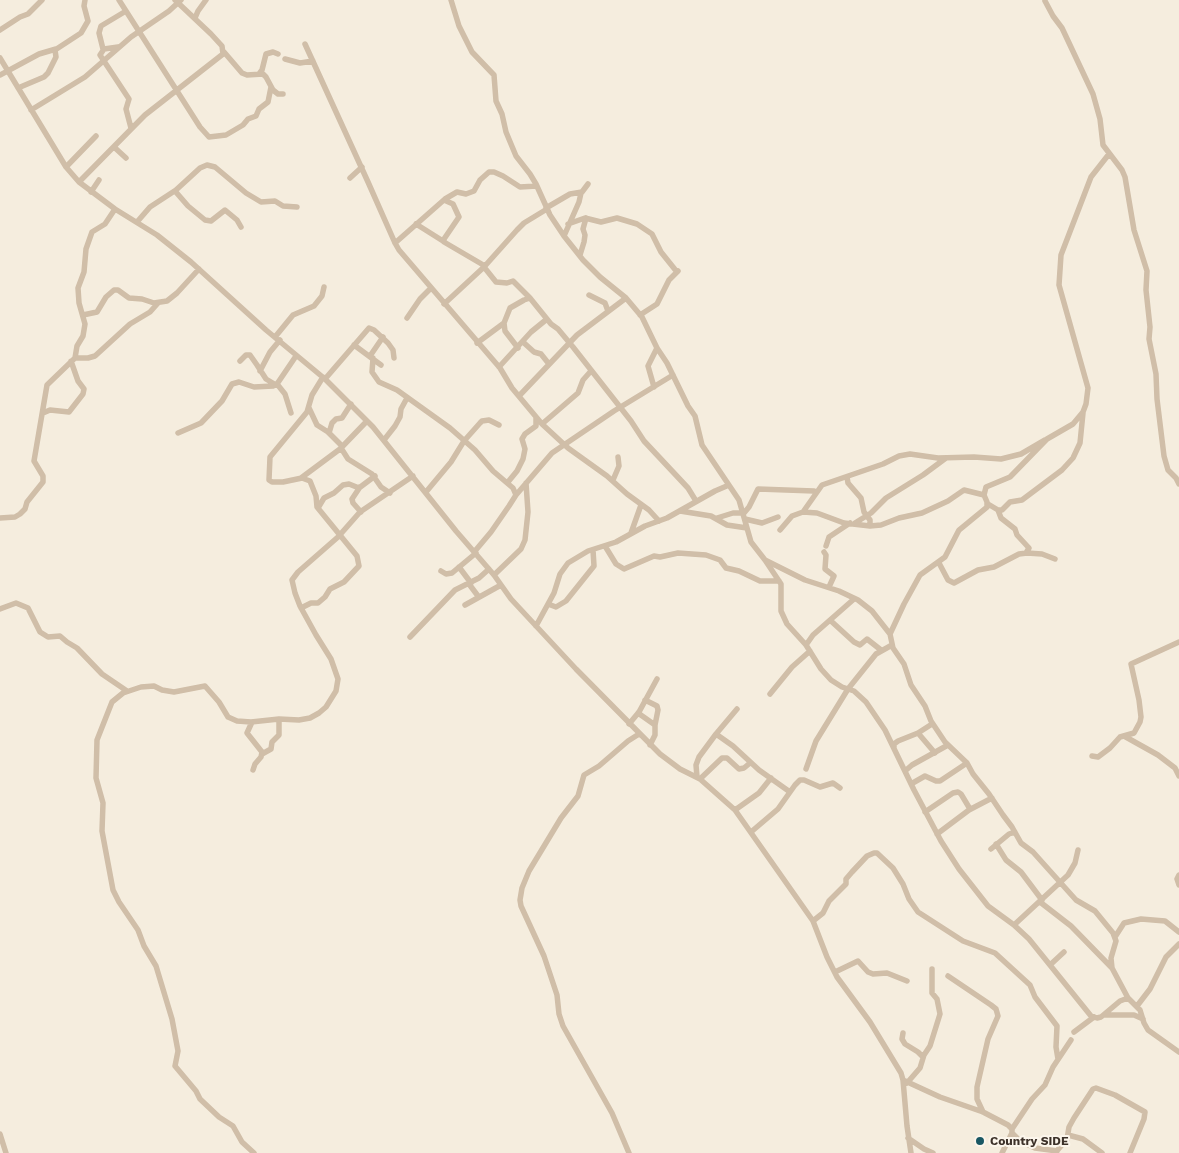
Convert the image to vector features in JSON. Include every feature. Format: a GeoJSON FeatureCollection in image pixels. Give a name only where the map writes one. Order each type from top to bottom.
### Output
{"type":"FeatureCollection","features":[{"type":"Feature","properties":{"kind":"street"},"geometry":{"type":"LineString","coordinates":[[0,30],[28,14],[42,0]]}},
{"type":"Feature","properties":{"kind":"street"},"geometry":{"type":"LineString","coordinates":[[0,75],[76,38],[88,24],[89,18],[84,6],[85,0]]}},
{"type":"Feature","properties":{"kind":"street"},"geometry":{"type":"LineString","coordinates":[[119,0],[200,127],[209,136],[216,137],[231,133],[248,119],[256,116],[260,109],[268,102],[271,87]]}},
{"type":"Feature","properties":{"kind":"street"},"geometry":{"type":"LineString","coordinates":[[195,18],[206,0]]}},
{"type":"Feature","properties":{"kind":"street"},"geometry":{"type":"LineString","coordinates":[[451,0],[459,26],[472,52],[494,75],[496,100],[502,114],[506,132],[516,156],[530,174],[546,208],[564,236],[580,255],[600,276],[626,298],[640,315],[667,363],[688,406],[695,416],[702,445],[739,500],[750,542],[765,560],[782,587],[780,603],[783,616],[790,628],[808,648],[821,669],[831,680],[854,691],[866,702],[885,730],[937,834],[959,868],[988,906],[1029,939],[1072,994],[1094,1018]]}},
{"type":"Feature","properties":{"kind":"street"},"geometry":{"type":"LineString","coordinates":[[31,110],[74,84],[178,1],[222,46],[224,52],[242,74],[259,74],[266,77],[276,93],[283,94]]}},
{"type":"Feature","properties":{"kind":"street"},"geometry":{"type":"LineString","coordinates":[[1045,1],[1062,28],[1093,94],[1100,119],[1103,145],[1125,177],[1134,230],[1146,266],[1149,338],[1156,374],[1161,440],[1168,469],[1179,484]]}},
{"type":"Feature","properties":{"kind":"street"},"geometry":{"type":"LineString","coordinates":[[126,11],[101,26],[100,37],[103,49],[100,53],[129,99],[126,109],[131,128]]}},
{"type":"Feature","properties":{"kind":"street"},"geometry":{"type":"LineString","coordinates":[[305,44],[395,243],[444,304],[499,367],[542,424],[580,458],[613,480],[641,505],[650,510],[659,520]]}},
{"type":"Feature","properties":{"kind":"street"},"geometry":{"type":"LineString","coordinates":[[103,49],[118,47]]}},
{"type":"Feature","properties":{"kind":"street"},"geometry":{"type":"LineString","coordinates":[[18,88],[44,77],[48,73],[56,57],[54,52],[56,49]]}},
{"type":"Feature","properties":{"kind":"street"},"geometry":{"type":"LineString","coordinates":[[79,182],[131,128],[224,52]]}},
{"type":"Feature","properties":{"kind":"street"},"geometry":{"type":"LineString","coordinates":[[259,74],[262,70],[266,54],[278,54]]}},
{"type":"Feature","properties":{"kind":"street"},"geometry":{"type":"LineString","coordinates":[[0,58],[66,167],[79,182],[115,209],[157,235],[296,356],[324,378],[384,440],[513,601],[628,724],[670,762],[698,778],[735,810],[813,921],[835,972],[891,1055],[905,1082],[908,1138],[911,1153]]}},
{"type":"Feature","properties":{"kind":"street"},"geometry":{"type":"LineString","coordinates":[[284,59],[300,63],[313,60]]}},
{"type":"Feature","properties":{"kind":"street"},"geometry":{"type":"LineString","coordinates":[[66,167],[96,136]]}},
{"type":"Feature","properties":{"kind":"street"},"geometry":{"type":"LineString","coordinates":[[114,147],[126,158]]}},
{"type":"Feature","properties":{"kind":"street"},"geometry":{"type":"LineString","coordinates":[[998,510],[1004,509],[1009,503],[1022,500],[1069,463],[1080,443],[1088,388],[1059,285],[1061,255],[1090,177],[1108,154]]}},
{"type":"Feature","properties":{"kind":"street"},"geometry":{"type":"LineString","coordinates":[[137,222],[150,207],[175,191],[200,168],[206,165],[215,167],[246,193],[261,202],[275,201],[283,206],[297,207]]}},
{"type":"Feature","properties":{"kind":"street"},"geometry":{"type":"LineString","coordinates":[[350,178],[362,167]]}},
{"type":"Feature","properties":{"kind":"street"},"geometry":{"type":"LineString","coordinates":[[395,243],[444,200],[457,192],[466,194],[474,191],[480,180],[491,171],[520,187],[536,186]]}},
{"type":"Feature","properties":{"kind":"street"},"geometry":{"type":"LineString","coordinates":[[91,192],[99,180]]}},
{"type":"Feature","properties":{"kind":"street"},"geometry":{"type":"LineString","coordinates":[[564,236],[581,193],[588,184]]}},
{"type":"Feature","properties":{"kind":"street"},"geometry":{"type":"LineString","coordinates":[[175,191],[188,206],[205,220],[210,221],[225,210],[238,220],[241,227]]}},
{"type":"Feature","properties":{"kind":"street"},"geometry":{"type":"LineString","coordinates":[[444,304],[484,267],[524,222],[570,194],[581,193]]}},
{"type":"Feature","properties":{"kind":"street"},"geometry":{"type":"LineString","coordinates":[[443,241],[459,218],[453,204],[444,200]]}},
{"type":"Feature","properties":{"kind":"street"},"geometry":{"type":"LineString","coordinates":[[43,413],[50,410],[69,412],[84,394],[84,389],[78,381],[73,360],[85,330],[79,304],[78,288],[84,271],[87,244],[92,232],[105,224],[115,209]]}},
{"type":"Feature","properties":{"kind":"street"},"geometry":{"type":"LineString","coordinates":[[568,224],[586,218],[601,222],[619,218],[637,224],[652,234],[661,252],[679,271],[667,285],[657,304],[640,315]]}},
{"type":"Feature","properties":{"kind":"street"},"geometry":{"type":"LineString","coordinates":[[580,255],[584,242],[586,218]]}},
{"type":"Feature","properties":{"kind":"street"},"geometry":{"type":"LineString","coordinates":[[416,224],[484,267],[496,282],[513,281],[530,298],[591,370],[644,441],[688,488],[696,501]]}},
{"type":"Feature","properties":{"kind":"street"},"geometry":{"type":"LineString","coordinates":[[0,518],[20,514],[25,509],[28,500],[43,482],[43,476],[34,461],[47,385],[73,360],[95,356],[130,324],[149,314],[158,303],[173,297],[199,270]]}},
{"type":"Feature","properties":{"kind":"street"},"geometry":{"type":"LineString","coordinates":[[260,371],[277,339],[293,315],[314,306],[322,296],[324,287]]}},
{"type":"Feature","properties":{"kind":"street"},"geometry":{"type":"LineString","coordinates":[[407,318],[420,299],[431,288]]}},
{"type":"Feature","properties":{"kind":"street"},"geometry":{"type":"LineString","coordinates":[[83,316],[97,312],[106,297],[114,290],[118,290],[129,298],[158,303]]}},
{"type":"Feature","properties":{"kind":"street"},"geometry":{"type":"LineString","coordinates":[[589,294],[604,303],[608,311]]}},
{"type":"Feature","properties":{"kind":"street"},"geometry":{"type":"LineString","coordinates":[[518,348],[505,331],[504,323],[510,308],[530,298]]}},
{"type":"Feature","properties":{"kind":"street"},"geometry":{"type":"LineString","coordinates":[[519,396],[587,327],[626,298]]}},
{"type":"Feature","properties":{"kind":"street"},"geometry":{"type":"LineString","coordinates":[[499,367],[547,319]]}},
{"type":"Feature","properties":{"kind":"street"},"geometry":{"type":"LineString","coordinates":[[477,343],[504,323]]}},
{"type":"Feature","properties":{"kind":"street"},"geometry":{"type":"LineString","coordinates":[[367,421],[342,447],[301,478],[288,482],[269,481],[269,461],[272,454],[286,439],[309,408],[312,395],[324,378],[369,328],[383,337],[392,347],[394,358]]}},
{"type":"Feature","properties":{"kind":"street"},"geometry":{"type":"LineString","coordinates":[[383,337],[372,357],[372,368],[375,378],[381,383],[397,390],[450,428],[476,450],[493,471],[508,482],[516,495]]}},
{"type":"Feature","properties":{"kind":"street"},"geometry":{"type":"LineString","coordinates":[[523,342],[534,352],[541,354],[549,364]]}},
{"type":"Feature","properties":{"kind":"street"},"geometry":{"type":"LineString","coordinates":[[354,345],[381,365]]}},
{"type":"Feature","properties":{"kind":"street"},"geometry":{"type":"LineString","coordinates":[[654,387],[648,366],[657,348]]}},
{"type":"Feature","properties":{"kind":"street"},"geometry":{"type":"LineString","coordinates":[[240,360],[248,355],[268,381],[277,384],[285,394],[291,413]]}},
{"type":"Feature","properties":{"kind":"street"},"geometry":{"type":"LineString","coordinates":[[178,433],[201,423],[222,401],[232,384],[239,382],[254,387],[277,384],[296,356]]}},
{"type":"Feature","properties":{"kind":"street"},"geometry":{"type":"LineString","coordinates":[[542,424],[578,393],[583,380],[591,370]]}},
{"type":"Feature","properties":{"kind":"street"},"geometry":{"type":"LineString","coordinates":[[441,571],[449,574],[475,552],[516,495],[546,460],[619,408],[673,376]]}},
{"type":"Feature","properties":{"kind":"street"},"geometry":{"type":"LineString","coordinates":[[384,440],[400,417],[401,409],[407,398]]}},
{"type":"Feature","properties":{"kind":"street"},"geometry":{"type":"LineString","coordinates":[[329,433],[333,421],[342,418],[351,404]]}},
{"type":"Feature","properties":{"kind":"street"},"geometry":{"type":"LineString","coordinates":[[309,408],[317,425],[329,433],[342,447],[348,459],[374,476],[383,488],[390,492]]}},
{"type":"Feature","properties":{"kind":"street"},"geometry":{"type":"LineString","coordinates":[[811,503],[814,490],[821,484],[847,477],[905,454],[946,458],[974,457],[1001,459],[1021,454],[1073,424],[1083,412]]}},
{"type":"Feature","properties":{"kind":"street"},"geometry":{"type":"LineString","coordinates":[[508,482],[517,471],[523,459],[525,449],[522,439],[525,434],[536,426],[536,417]]}},
{"type":"Feature","properties":{"kind":"street"},"geometry":{"type":"LineString","coordinates":[[426,492],[454,459],[464,441],[482,421],[492,421],[499,425]]}},
{"type":"Feature","properties":{"kind":"street"},"geometry":{"type":"LineString","coordinates":[[1026,553],[1029,548],[1017,535],[1015,529],[1001,518],[998,510],[988,504],[984,495],[986,487],[1010,477],[1047,439]]}},
{"type":"Feature","properties":{"kind":"street"},"geometry":{"type":"LineString","coordinates":[[613,480],[619,466],[618,457]]}},
{"type":"Feature","properties":{"kind":"street"},"geometry":{"type":"LineString","coordinates":[[829,587],[834,577],[825,569],[825,549],[829,536],[867,515],[886,498],[946,458]]}},
{"type":"Feature","properties":{"kind":"street"},"geometry":{"type":"LineString","coordinates":[[361,512],[353,503],[352,498],[360,487],[374,476]]}},
{"type":"Feature","properties":{"kind":"street"},"geometry":{"type":"LineString","coordinates":[[254,1153],[242,1142],[233,1126],[218,1117],[200,1099],[196,1091],[175,1066],[178,1059],[178,1050],[172,1019],[156,966],[144,946],[138,930],[113,890],[102,831],[103,803],[96,782],[96,743],[110,704],[116,697],[136,688],[151,686],[168,692],[174,692],[205,686],[219,702],[228,717],[237,722],[300,720],[314,717],[326,707],[336,691],[338,684],[336,673],[331,659],[302,608],[292,584],[294,576],[340,535],[361,512],[413,476]]}},
{"type":"Feature","properties":{"kind":"street"},"geometry":{"type":"LineString","coordinates":[[847,477],[848,483],[861,498],[870,520],[870,526]]}},
{"type":"Feature","properties":{"kind":"street"},"geometry":{"type":"LineString","coordinates":[[301,478],[310,481],[318,508],[357,556],[358,568],[344,582],[330,589],[326,597],[318,603],[311,603],[302,608]]}},
{"type":"Feature","properties":{"kind":"street"},"geometry":{"type":"LineString","coordinates":[[494,575],[524,544],[528,512],[526,483]]}},
{"type":"Feature","properties":{"kind":"street"},"geometry":{"type":"LineString","coordinates":[[803,512],[826,483]]}},
{"type":"Feature","properties":{"kind":"street"},"geometry":{"type":"LineString","coordinates":[[318,508],[324,498],[334,493],[343,485],[349,484],[355,488],[360,487]]}},
{"type":"Feature","properties":{"kind":"street"},"geometry":{"type":"LineString","coordinates":[[536,626],[564,568],[577,556],[616,542],[631,532],[679,511],[729,485]]}},
{"type":"Feature","properties":{"kind":"street"},"geometry":{"type":"LineString","coordinates":[[744,516],[758,488],[814,490]]}},
{"type":"Feature","properties":{"kind":"street"},"geometry":{"type":"LineString","coordinates":[[780,530],[792,516],[803,512],[817,513],[833,520],[870,526],[881,525],[895,519],[922,514],[948,501],[964,490],[984,495]]}},
{"type":"Feature","properties":{"kind":"street"},"geometry":{"type":"LineString","coordinates":[[890,634],[920,576],[939,563],[947,554],[959,530],[968,521],[985,510],[988,504]]}},
{"type":"Feature","properties":{"kind":"street"},"geometry":{"type":"LineString","coordinates":[[631,532],[641,505]]}},
{"type":"Feature","properties":{"kind":"street"},"geometry":{"type":"LineString","coordinates":[[679,511],[717,518],[727,525],[747,528]]}},
{"type":"Feature","properties":{"kind":"street"},"geometry":{"type":"LineString","coordinates":[[717,518],[733,513],[762,523],[778,518]]}},
{"type":"Feature","properties":{"kind":"street"},"geometry":{"type":"LineString","coordinates":[[605,546],[616,564],[624,569],[654,556],[678,554],[706,555],[720,560],[726,568],[739,571],[760,581],[779,581]]}},
{"type":"Feature","properties":{"kind":"street"},"geometry":{"type":"LineString","coordinates":[[548,604],[558,607],[594,566],[593,550]]}},
{"type":"Feature","properties":{"kind":"street"},"geometry":{"type":"LineString","coordinates":[[939,563],[948,580],[954,583],[978,570],[994,567],[1015,555],[1026,553],[1042,554],[1054,558]]}},
{"type":"Feature","properties":{"kind":"street"},"geometry":{"type":"LineString","coordinates":[[765,560],[805,580],[829,587],[872,611],[890,634],[892,645],[904,664],[911,686],[925,706],[932,724],[948,745],[967,763],[1021,843],[1033,852],[1076,900],[1095,912],[1115,937],[1116,941],[1111,958],[1112,968]]}},
{"type":"Feature","properties":{"kind":"street"},"geometry":{"type":"LineString","coordinates":[[459,567],[478,596]]}},
{"type":"Feature","properties":{"kind":"street"},"geometry":{"type":"LineString","coordinates":[[410,637],[455,590],[479,578],[489,569]]}},
{"type":"Feature","properties":{"kind":"street"},"geometry":{"type":"LineString","coordinates":[[465,605],[478,596],[501,585]]}},
{"type":"Feature","properties":{"kind":"street"},"geometry":{"type":"LineString","coordinates":[[770,694],[808,648],[813,636],[852,599]]}},
{"type":"Feature","properties":{"kind":"street"},"geometry":{"type":"LineString","coordinates":[[0,609],[16,603],[28,608],[36,627],[42,634],[48,637],[60,636],[76,648],[99,671],[127,691]]}},
{"type":"Feature","properties":{"kind":"street"},"geometry":{"type":"LineString","coordinates":[[831,620],[854,642],[860,645],[869,640],[881,650]]}},
{"type":"Feature","properties":{"kind":"street"},"geometry":{"type":"LineString","coordinates":[[1092,756],[1098,757],[1110,748],[1117,739],[1136,731],[1141,717],[1138,691],[1131,664],[1179,642]]}},
{"type":"Feature","properties":{"kind":"street"},"geometry":{"type":"LineString","coordinates":[[806,769],[816,742],[848,689],[881,650],[892,645]]}},
{"type":"Feature","properties":{"kind":"street"},"geometry":{"type":"LineString","coordinates":[[628,724],[638,713],[657,679]]}},
{"type":"Feature","properties":{"kind":"street"},"geometry":{"type":"LineString","coordinates":[[645,700],[658,707],[655,735],[650,745]]}},
{"type":"Feature","properties":{"kind":"street"},"geometry":{"type":"LineString","coordinates":[[698,778],[696,762],[737,709]]}},
{"type":"Feature","properties":{"kind":"street"},"geometry":{"type":"LineString","coordinates":[[638,713],[655,725]]}},
{"type":"Feature","properties":{"kind":"street"},"geometry":{"type":"LineString","coordinates":[[253,770],[262,754],[271,749],[272,742],[279,735],[278,720]]}},
{"type":"Feature","properties":{"kind":"street"},"geometry":{"type":"LineString","coordinates":[[252,722],[247,732],[260,748],[262,754]]}},
{"type":"Feature","properties":{"kind":"street"},"geometry":{"type":"LineString","coordinates":[[894,747],[894,744],[898,741],[918,733],[932,724]]}},
{"type":"Feature","properties":{"kind":"street"},"geometry":{"type":"LineString","coordinates":[[918,733],[934,753]]}},
{"type":"Feature","properties":{"kind":"street"},"geometry":{"type":"LineString","coordinates":[[629,1153],[612,1113],[563,1026],[559,1014],[558,996],[544,956],[521,906],[520,898],[529,871],[561,818],[578,796],[584,775],[599,766],[639,734]]}},
{"type":"Feature","properties":{"kind":"street"},"geometry":{"type":"LineString","coordinates":[[716,734],[733,746],[750,763],[790,792]]}},
{"type":"Feature","properties":{"kind":"street"},"geometry":{"type":"LineString","coordinates":[[1124,736],[1158,755],[1175,768],[1179,776]]}},
{"type":"Feature","properties":{"kind":"street"},"geometry":{"type":"LineString","coordinates":[[904,771],[948,745]]}},
{"type":"Feature","properties":{"kind":"street"},"geometry":{"type":"LineString","coordinates":[[698,778],[722,758],[727,758],[739,769],[744,768],[750,763]]}},
{"type":"Feature","properties":{"kind":"street"},"geometry":{"type":"LineString","coordinates":[[911,784],[925,776],[940,781],[967,763]]}},
{"type":"Feature","properties":{"kind":"street"},"geometry":{"type":"LineString","coordinates":[[735,810],[758,793],[771,778]]}},
{"type":"Feature","properties":{"kind":"street"},"geometry":{"type":"LineString","coordinates":[[751,832],[778,809],[799,781],[804,780],[817,787],[833,783],[840,788]]}},
{"type":"Feature","properties":{"kind":"street"},"geometry":{"type":"LineString","coordinates":[[925,812],[953,793],[958,792],[970,809]]}},
{"type":"Feature","properties":{"kind":"street"},"geometry":{"type":"LineString","coordinates":[[937,834],[970,809],[992,798]]}},
{"type":"Feature","properties":{"kind":"street"},"geometry":{"type":"LineString","coordinates":[[1015,832],[1010,833],[994,846],[1006,860],[1021,872],[1041,901],[1071,926],[1112,968],[1128,998],[1140,1010],[1148,1030],[1179,1052]]}},
{"type":"Feature","properties":{"kind":"street"},"geometry":{"type":"LineString","coordinates":[[1014,926],[1060,883],[1072,869],[1078,850]]}},
{"type":"Feature","properties":{"kind":"street"},"geometry":{"type":"LineString","coordinates":[[813,921],[823,913],[829,901],[846,884],[849,875],[868,856],[877,853],[893,868],[904,887],[908,899],[918,912],[963,941],[995,953],[1030,985],[1035,997],[1057,1025],[1056,1047],[1058,1059]]}},
{"type":"Feature","properties":{"kind":"street"},"geometry":{"type":"LineString","coordinates":[[1179,875],[1177,879],[1179,884]]}},
{"type":"Feature","properties":{"kind":"street"},"geometry":{"type":"LineString","coordinates":[[1115,937],[1124,923],[1142,919],[1164,921],[1179,932]]}},
{"type":"Feature","properties":{"kind":"street"},"geometry":{"type":"LineString","coordinates":[[1137,1006],[1150,989],[1166,957],[1179,944]]}},
{"type":"Feature","properties":{"kind":"street"},"geometry":{"type":"LineString","coordinates":[[1050,964],[1064,952]]}},
{"type":"Feature","properties":{"kind":"street"},"geometry":{"type":"LineString","coordinates":[[835,972],[858,961],[868,972],[873,974],[887,973],[907,981]]}},
{"type":"Feature","properties":{"kind":"street"},"geometry":{"type":"LineString","coordinates":[[905,1082],[920,1068],[923,1057],[933,1040],[940,1014],[937,999],[932,995],[932,969]]}},
{"type":"Feature","properties":{"kind":"street"},"geometry":{"type":"LineString","coordinates":[[948,976],[996,1009],[998,1016],[988,1039],[977,1087],[977,1099],[983,1112]]}},
{"type":"Feature","properties":{"kind":"street"},"geometry":{"type":"LineString","coordinates":[[1074,1032],[1094,1018],[1102,1017],[1120,1001],[1128,998]]}},
{"type":"Feature","properties":{"kind":"street"},"geometry":{"type":"LineString","coordinates":[[1105,1015],[1134,1015],[1143,1019]]}},
{"type":"Feature","properties":{"kind":"street"},"geometry":{"type":"LineString","coordinates":[[903,1033],[902,1040],[904,1044],[923,1057]]}},
{"type":"Feature","properties":{"kind":"street"},"geometry":{"type":"LineString","coordinates":[[1002,1153],[1012,1131],[1032,1099],[1045,1085],[1058,1059],[1071,1040]]}},
{"type":"Feature","properties":{"kind":"street"},"geometry":{"type":"LineString","coordinates":[[905,1082],[983,1112],[1012,1131],[1020,1141],[1035,1148],[1056,1152],[1068,1135],[1069,1127],[1074,1118],[1093,1089],[1097,1088],[1145,1112],[1130,1153]]}},
{"type":"Feature","properties":{"kind":"street"},"geometry":{"type":"LineString","coordinates":[[0,1134],[6,1153]]}},
{"type":"Feature","properties":{"kind":"street"},"geometry":{"type":"LineString","coordinates":[[1068,1135],[1083,1139],[1102,1153]]}},
{"type":"Feature","properties":{"kind":"street"},"geometry":{"type":"LineString","coordinates":[[908,1138],[933,1153]]}},
{"type":"Feature","properties":{"kind":"place","name":"Country SIDE"},"geometry":{"type":"Point","coordinates":[980,1141]}}]}
